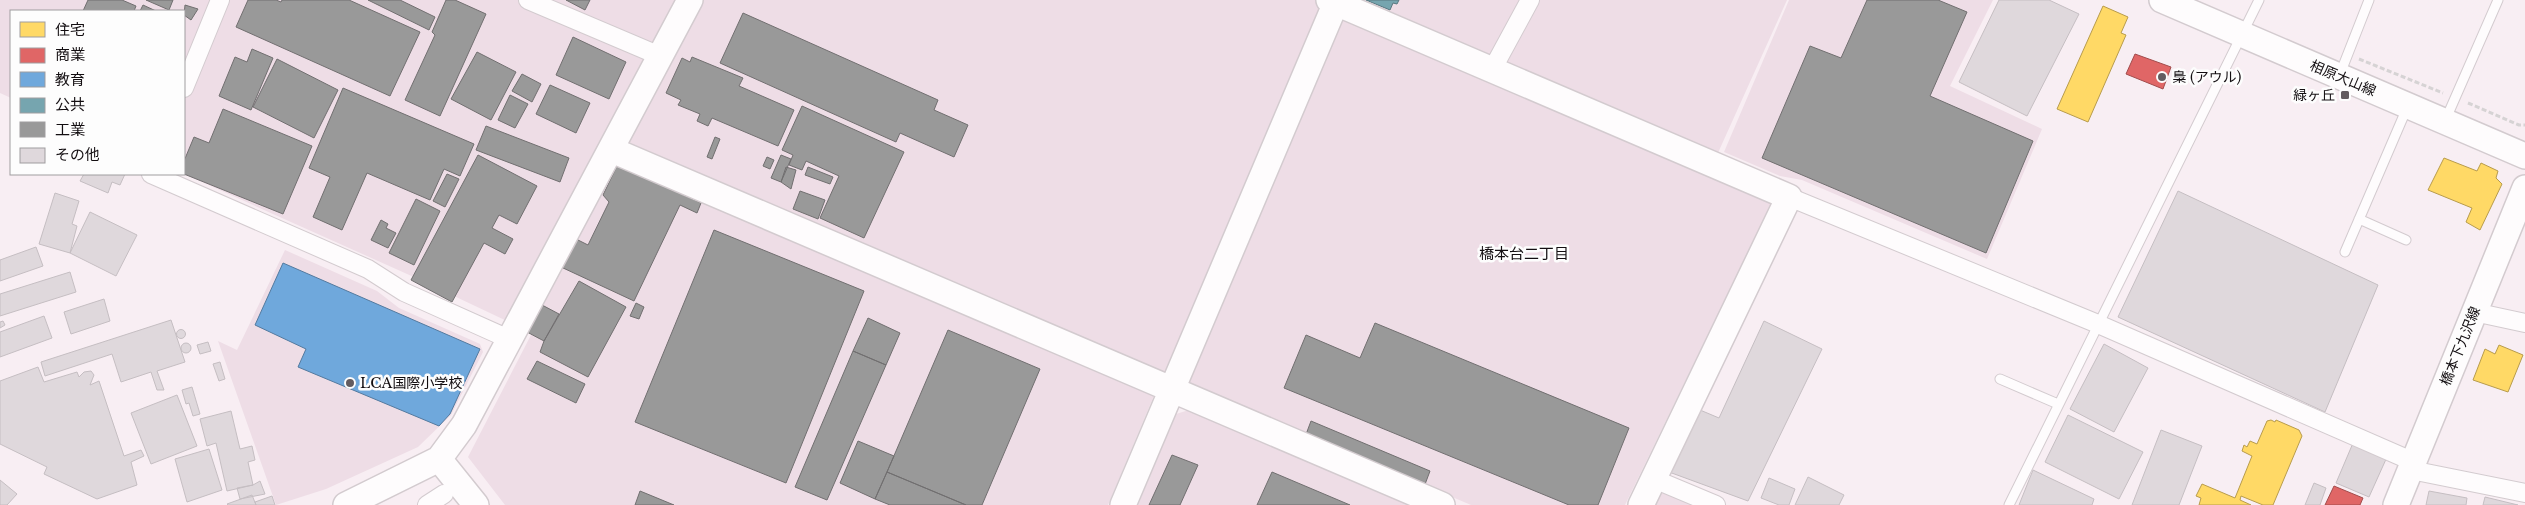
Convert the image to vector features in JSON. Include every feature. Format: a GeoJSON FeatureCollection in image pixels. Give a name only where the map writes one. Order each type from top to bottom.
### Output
{"type":"FeatureCollection","features":[{"type":"Feature","properties":{"kind":"street"},"geometry":{"type":"LineString","coordinates":[[185,86],[220,0]]}},
{"type":"Feature","properties":{"kind":"street"},"geometry":{"type":"LineString","coordinates":[[528,0],[660,56]]}},
{"type":"Feature","properties":{"kind":"street"},"geometry":{"type":"LineString","coordinates":[[346,505],[439,459],[464,425],[511,340],[690,0]]}},
{"type":"Feature","properties":{"kind":"street"},"geometry":{"type":"LineString","coordinates":[[1492,70],[1530,0]]}},
{"type":"Feature","properties":{"kind":"street","name":"相原大山線"},"geometry":{"type":"LineString","coordinates":[[2162,0],[2198,11],[2242,34],[2344,65],[2408,106],[2525,156]]}},
{"type":"Feature","properties":{"kind":"street"},"geometry":{"type":"LineString","coordinates":[[1123,505],[1334,1],[1789,197],[2098,324],[2412,466],[2525,493]]}},
{"type":"Feature","properties":{"kind":"street"},"geometry":{"type":"LineString","coordinates":[[612,150],[1442,505]]}},
{"type":"Feature","properties":{"kind":"street"},"geometry":{"type":"LineString","coordinates":[[154,175],[368,270],[404,292],[511,340]]}},
{"type":"Feature","properties":{"kind":"street","name":"橋本下九沢線"},"geometry":{"type":"LineString","coordinates":[[2396,505],[2525,188]]}},
{"type":"Feature","properties":{"kind":"street"},"geometry":{"type":"LineString","coordinates":[[1641,505],[1789,197]]}},
{"type":"Feature","properties":{"kind":"street"},"geometry":{"type":"LineString","coordinates":[[2474,312],[2525,323]]}},
{"type":"Feature","properties":{"kind":"street"},"geometry":{"type":"LineString","coordinates":[[439,459],[476,505]]}},
{"type":"Feature","properties":{"kind":"street"},"geometry":{"type":"LineString","coordinates":[[1654,479],[1716,505]]}},
{"type":"Feature","properties":{"kind":"street"},"geometry":{"type":"LineString","coordinates":[[427,505],[444,494]]}},
{"type":"Feature","properties":{"kind":"lane"},"geometry":{"type":"LineString","coordinates":[[2008,505],[2259,0]]}},
{"type":"Feature","properties":{"kind":"lane"},"geometry":{"type":"LineString","coordinates":[[2344,65],[2369,0]]}},
{"type":"Feature","properties":{"kind":"lane"},"geometry":{"type":"LineString","coordinates":[[2445,122],[2498,0]]}},
{"type":"Feature","properties":{"kind":"lane"},"geometry":{"type":"LineString","coordinates":[[2345,252],[2408,106]]}},
{"type":"Feature","properties":{"kind":"lane"},"geometry":{"type":"LineString","coordinates":[[2359,219],[2406,240]]}},
{"type":"Feature","properties":{"kind":"lane"},"geometry":{"type":"LineString","coordinates":[[2000,379],[2058,404]]}},
{"type":"Feature","properties":{"kind":"path"},"geometry":{"type":"LineString","coordinates":[[2344,65],[2455,98],[2519,125],[2525,125]]}},
{"type":"Feature","properties":{"kind":"shaded area"},"geometry":{"type":"Polygon","coordinates":[[[0,0],[1787,0],[1708,175],[1772,203],[1625,505],[1471,505],[1163,374],[1108,505],[505,505],[468,457],[532,333],[416,278],[185,174],[185,10],[10,10],[10,98],[0,93],[0,0]]]}},
{"type":"Feature","properties":{"kind":"shaded area"},"geometry":{"type":"Polygon","coordinates":[[[1789,0],[1993,0],[1950,86],[2042,129],[1987,259],[1802,180],[1780,176],[1724,152],[1789,0]]]}},
{"type":"Feature","properties":{"kind":"shaded area","name":"LCA国際小学校"},"geometry":{"type":"Polygon","coordinates":[[[285,250],[377,291],[399,308],[480,344],[483,352],[451,415],[418,447],[326,489],[276,505],[218,341],[237,350],[285,250]]]}},
{"type":"Feature","properties":{"kind":"shaded area"},"geometry":{"type":"Polygon","coordinates":[[[1189,410],[1417,505],[1138,505],[1176,414],[1189,410]]]}},
{"type":"Feature","properties":{"kind":"shaded area"},"geometry":{"type":"Polygon","coordinates":[[[1660,488],[1701,505],[1652,505],[1660,488]]]}},
{"type":"Feature","properties":{"kind":"building: 住宅"},"geometry":{"type":"Polygon","coordinates":[[[2103,6],[2128,17],[2121,33],[2126,35],[2088,122],[2057,109],[2103,6]]]}},
{"type":"Feature","properties":{"kind":"building: 住宅"},"geometry":{"type":"Polygon","coordinates":[[[2444,158],[2477,171],[2481,163],[2498,171],[2496,178],[2502,184],[2480,230],[2466,222],[2472,208],[2428,190],[2444,158]]]}},
{"type":"Feature","properties":{"kind":"building: 住宅"},"geometry":{"type":"Polygon","coordinates":[[[2499,345],[2523,355],[2508,392],[2473,380],[2485,349],[2495,354],[2499,345]]]}},
{"type":"Feature","properties":{"kind":"building: 住宅"},"geometry":{"type":"Polygon","coordinates":[[[2276,420],[2299,430],[2302,436],[2273,505],[2263,505],[2241,496],[2240,500],[2251,505],[2199,505],[2201,498],[2196,496],[2202,484],[2235,498],[2252,456],[2242,451],[2244,445],[2247,447],[2250,441],[2257,444],[2267,421],[2275,422],[2276,420]]]}},
{"type":"Feature","properties":{"kind":"building: 商業"},"geometry":{"type":"Polygon","coordinates":[[[2135,54],[2171,67],[2163,89],[2126,74],[2135,54]]]}},
{"type":"Feature","properties":{"kind":"building: 商業"},"geometry":{"type":"Polygon","coordinates":[[[2334,486],[2363,498],[2360,505],[2325,505],[2334,486]]]}},
{"type":"Feature","properties":{"kind":"building: 教育"},"geometry":{"type":"Polygon","coordinates":[[[283,263],[480,349],[450,414],[439,426],[298,367],[306,349],[255,325],[283,263]]]}},
{"type":"Feature","properties":{"kind":"building: 公共"},"geometry":{"type":"Polygon","coordinates":[[[1366,0],[1399,0],[1397,4],[1393,3],[1390,10],[1366,0]]]}},
{"type":"Feature","properties":{"kind":"building: 工業"},"geometry":{"type":"Polygon","coordinates":[[[88,0],[122,0],[136,6],[134,10],[83,10],[88,0]]]}},
{"type":"Feature","properties":{"kind":"building: 工業"},"geometry":{"type":"Polygon","coordinates":[[[146,0],[173,0],[169,10],[146,0]]]}},
{"type":"Feature","properties":{"kind":"building: 工業"},"geometry":{"type":"Polygon","coordinates":[[[248,0],[276,0],[281,2],[282,0],[349,0],[420,32],[390,96],[236,27],[248,0]]]}},
{"type":"Feature","properties":{"kind":"building: 工業"},"geometry":{"type":"Polygon","coordinates":[[[368,0],[400,0],[435,17],[429,30],[368,0]]]}},
{"type":"Feature","properties":{"kind":"building: 工業"},"geometry":{"type":"Polygon","coordinates":[[[446,0],[455,0],[486,14],[440,116],[405,100],[435,35],[432,32],[446,0]]]}},
{"type":"Feature","properties":{"kind":"building: 工業"},"geometry":{"type":"Polygon","coordinates":[[[566,0],[590,0],[585,10],[566,0]]]}},
{"type":"Feature","properties":{"kind":"building: 工業"},"geometry":{"type":"Polygon","coordinates":[[[1867,0],[1938,0],[1967,12],[1930,96],[2033,141],[1986,253],[1762,158],[1810,46],[1841,58],[1867,0]]]}},
{"type":"Feature","properties":{"kind":"building: 工業"},"geometry":{"type":"Polygon","coordinates":[[[143,5],[154,10],[140,10],[143,5]]]}},
{"type":"Feature","properties":{"kind":"building: 工業"},"geometry":{"type":"Polygon","coordinates":[[[185,5],[198,9],[191,20],[185,16],[185,5]]]}},
{"type":"Feature","properties":{"kind":"building: 工業"},"geometry":{"type":"Polygon","coordinates":[[[743,13],[938,100],[934,110],[968,125],[954,157],[900,133],[896,142],[720,63],[743,13]]]}},
{"type":"Feature","properties":{"kind":"building: 工業"},"geometry":{"type":"Polygon","coordinates":[[[573,37],[626,62],[609,99],[556,75],[573,37]]]}},
{"type":"Feature","properties":{"kind":"building: 工業"},"geometry":{"type":"Polygon","coordinates":[[[252,49],[273,58],[251,110],[219,96],[235,57],[247,62],[252,49]]]}},
{"type":"Feature","properties":{"kind":"building: 工業"},"geometry":{"type":"Polygon","coordinates":[[[477,52],[516,72],[491,120],[451,99],[477,52]]]}},
{"type":"Feature","properties":{"kind":"building: 工業"},"geometry":{"type":"Polygon","coordinates":[[[692,57],[743,78],[739,86],[794,110],[778,146],[712,118],[708,126],[697,121],[700,114],[678,105],[681,100],[666,93],[682,58],[690,62],[692,57]]]}},
{"type":"Feature","properties":{"kind":"building: 工業"},"geometry":{"type":"Polygon","coordinates":[[[277,59],[338,90],[314,138],[253,107],[277,59]]]}},
{"type":"Feature","properties":{"kind":"building: 工業"},"geometry":{"type":"Polygon","coordinates":[[[522,74],[541,84],[532,102],[512,91],[522,74]]]}},
{"type":"Feature","properties":{"kind":"building: 工業"},"geometry":{"type":"Polygon","coordinates":[[[550,85],[590,103],[576,133],[536,114],[550,85]]]}},
{"type":"Feature","properties":{"kind":"building: 工業"},"geometry":{"type":"Polygon","coordinates":[[[343,88],[474,144],[460,176],[444,169],[430,200],[367,173],[342,230],[313,217],[330,177],[309,168],[343,88]]]}},
{"type":"Feature","properties":{"kind":"building: 工業"},"geometry":{"type":"Polygon","coordinates":[[[510,95],[528,104],[515,128],[498,120],[510,95]]]}},
{"type":"Feature","properties":{"kind":"building: 工業"},"geometry":{"type":"Polygon","coordinates":[[[802,106],[904,152],[864,238],[820,218],[839,176],[806,161],[802,170],[789,165],[793,155],[782,150],[802,106]]]}},
{"type":"Feature","properties":{"kind":"building: 工業"},"geometry":{"type":"Polygon","coordinates":[[[223,109],[312,146],[283,214],[185,174],[185,159],[194,137],[209,143],[223,109]]]}},
{"type":"Feature","properties":{"kind":"building: 工業"},"geometry":{"type":"Polygon","coordinates":[[[486,126],[569,158],[560,182],[476,150],[486,126]]]}},
{"type":"Feature","properties":{"kind":"building: 工業"},"geometry":{"type":"Polygon","coordinates":[[[715,137],[720,139],[712,159],[707,157],[715,137]]]}},
{"type":"Feature","properties":{"kind":"building: 工業"},"geometry":{"type":"Polygon","coordinates":[[[478,155],[537,186],[517,224],[499,215],[492,228],[513,239],[505,254],[484,243],[452,302],[411,280],[478,155]]]}},
{"type":"Feature","properties":{"kind":"building: 工業"},"geometry":{"type":"Polygon","coordinates":[[[781,155],[791,159],[781,182],[771,178],[781,155]]]}},
{"type":"Feature","properties":{"kind":"building: 工業"},"geometry":{"type":"Polygon","coordinates":[[[767,157],[774,160],[770,169],[763,166],[767,157]]]}},
{"type":"Feature","properties":{"kind":"building: 工業"},"geometry":{"type":"Polygon","coordinates":[[[618,164],[701,203],[697,213],[680,205],[634,301],[561,267],[574,238],[588,245],[609,202],[603,195],[618,164]]]}},
{"type":"Feature","properties":{"kind":"building: 工業"},"geometry":{"type":"Polygon","coordinates":[[[786,167],[796,170],[791,189],[781,182],[786,167]]]}},
{"type":"Feature","properties":{"kind":"building: 工業"},"geometry":{"type":"Polygon","coordinates":[[[808,167],[833,177],[830,184],[805,175],[808,167]]]}},
{"type":"Feature","properties":{"kind":"building: 工業"},"geometry":{"type":"Polygon","coordinates":[[[447,174],[459,179],[445,207],[433,201],[447,174]]]}},
{"type":"Feature","properties":{"kind":"building: 工業"},"geometry":{"type":"Polygon","coordinates":[[[800,191],[825,200],[818,219],[793,209],[800,191]]]}},
{"type":"Feature","properties":{"kind":"building: 工業"},"geometry":{"type":"Polygon","coordinates":[[[416,199],[440,211],[414,265],[389,253],[416,199]]]}},
{"type":"Feature","properties":{"kind":"building: 工業"},"geometry":{"type":"Polygon","coordinates":[[[381,220],[388,224],[386,228],[396,233],[388,248],[371,240],[381,220]]]}},
{"type":"Feature","properties":{"kind":"building: 工業"},"geometry":{"type":"Polygon","coordinates":[[[714,230],[864,291],[786,483],[635,422],[714,230]]]}},
{"type":"Feature","properties":{"kind":"building: 工業"},"geometry":{"type":"Polygon","coordinates":[[[579,281],[626,307],[588,377],[540,352],[544,341],[579,281]]]}},
{"type":"Feature","properties":{"kind":"building: 工業"},"geometry":{"type":"Polygon","coordinates":[[[636,303],[644,307],[639,319],[630,316],[636,303]]]}},
{"type":"Feature","properties":{"kind":"building: 工業"},"geometry":{"type":"Polygon","coordinates":[[[542,305],[559,314],[544,341],[527,332],[542,305]]]}},
{"type":"Feature","properties":{"kind":"building: 工業"},"geometry":{"type":"Polygon","coordinates":[[[868,318],[900,333],[886,365],[853,351],[868,318]]]}},
{"type":"Feature","properties":{"kind":"building: 工業"},"geometry":{"type":"Polygon","coordinates":[[[1375,323],[1629,428],[1598,505],[1569,505],[1284,388],[1306,335],[1360,358],[1375,323]]]}},
{"type":"Feature","properties":{"kind":"building: 工業"},"geometry":{"type":"Polygon","coordinates":[[[948,330],[1040,369],[982,505],[966,505],[887,472],[948,330]]]}},
{"type":"Feature","properties":{"kind":"building: 工業"},"geometry":{"type":"Polygon","coordinates":[[[853,351],[886,365],[827,500],[795,487],[853,351]]]}},
{"type":"Feature","properties":{"kind":"building: 工業"},"geometry":{"type":"Polygon","coordinates":[[[537,361],[585,384],[576,403],[527,379],[537,361]]]}},
{"type":"Feature","properties":{"kind":"building: 工業"},"geometry":{"type":"Polygon","coordinates":[[[1311,421],[1430,471],[1424,487],[1305,437],[1311,421]]]}},
{"type":"Feature","properties":{"kind":"building: 工業"},"geometry":{"type":"Polygon","coordinates":[[[858,441],[894,456],[875,499],[840,483],[858,441]]]}},
{"type":"Feature","properties":{"kind":"building: 工業"},"geometry":{"type":"Polygon","coordinates":[[[1172,455],[1198,465],[1180,505],[1149,505],[1172,455]]]}},
{"type":"Feature","properties":{"kind":"building: 工業"},"geometry":{"type":"Polygon","coordinates":[[[887,472],[966,505],[890,505],[875,499],[887,472]]]}},
{"type":"Feature","properties":{"kind":"building: 工業"},"geometry":{"type":"Polygon","coordinates":[[[1272,472],[1350,505],[1257,505],[1272,472]]]}},
{"type":"Feature","properties":{"kind":"building: 工業"},"geometry":{"type":"Polygon","coordinates":[[[640,491],[674,505],[635,505],[640,491]]]}},
{"type":"Feature","properties":{"kind":"building: その他"},"geometry":{"type":"Polygon","coordinates":[[[1999,0],[2049,0],[2079,14],[2027,116],[1959,82],[1999,0]]]}},
{"type":"Feature","properties":{"kind":"building: その他"},"geometry":{"type":"Polygon","coordinates":[[[83,175],[125,175],[120,185],[112,182],[108,193],[80,181],[83,175]]]}},
{"type":"Feature","properties":{"kind":"building: その他"},"geometry":{"type":"Polygon","coordinates":[[[2178,191],[2378,285],[2325,412],[2118,317],[2178,191]]]}},
{"type":"Feature","properties":{"kind":"building: その他"},"geometry":{"type":"Polygon","coordinates":[[[55,193],[79,201],[72,224],[77,226],[70,253],[39,244],[55,193]]]}},
{"type":"Feature","properties":{"kind":"building: その他"},"geometry":{"type":"Polygon","coordinates":[[[90,212],[137,235],[116,276],[70,253],[90,212]]]}},
{"type":"Feature","properties":{"kind":"building: その他"},"geometry":{"type":"Polygon","coordinates":[[[36,247],[43,266],[0,281],[0,260],[36,247]]]}},
{"type":"Feature","properties":{"kind":"building: その他"},"geometry":{"type":"Polygon","coordinates":[[[70,272],[76,292],[0,316],[0,294],[70,272]]]}},
{"type":"Feature","properties":{"kind":"building: その他"},"geometry":{"type":"Polygon","coordinates":[[[104,299],[110,321],[71,334],[64,312],[104,299]]]}},
{"type":"Feature","properties":{"kind":"building: その他"},"geometry":{"type":"Polygon","coordinates":[[[44,316],[52,338],[0,357],[0,332],[44,316]]]}},
{"type":"Feature","properties":{"kind":"building: その他"},"geometry":{"type":"Polygon","coordinates":[[[171,320],[185,362],[157,371],[164,390],[157,390],[151,372],[121,382],[112,354],[45,376],[41,362],[171,320]]]}},
{"type":"Feature","properties":{"kind":"building: その他"},"geometry":{"type":"Polygon","coordinates":[[[3,321],[5,325],[0,328],[0,322],[3,321]]]}},
{"type":"Feature","properties":{"kind":"building: その他"},"geometry":{"type":"Polygon","coordinates":[[[1764,321],[1822,349],[1748,501],[1669,472],[1700,410],[1719,418],[1764,321]]]}},
{"type":"Feature","properties":{"kind":"building: その他"},"geometry":{"type":"Polygon","coordinates":[[[181,329],[186,334],[181,339],[176,334],[181,329]]]}},
{"type":"Feature","properties":{"kind":"building: その他"},"geometry":{"type":"Polygon","coordinates":[[[208,342],[211,351],[200,354],[197,345],[208,342]]]}},
{"type":"Feature","properties":{"kind":"building: その他"},"geometry":{"type":"Polygon","coordinates":[[[186,343],[191,348],[186,353],[181,348],[186,343]]]}},
{"type":"Feature","properties":{"kind":"building: その他"},"geometry":{"type":"Polygon","coordinates":[[[2104,344],[2148,368],[2114,432],[2070,409],[2104,344]]]}},
{"type":"Feature","properties":{"kind":"building: その他"},"geometry":{"type":"Polygon","coordinates":[[[220,362],[225,379],[219,381],[213,364],[220,362]]]}},
{"type":"Feature","properties":{"kind":"building: その他"},"geometry":{"type":"Polygon","coordinates":[[[38,367],[44,382],[77,372],[79,377],[84,372],[91,371],[94,375],[90,385],[99,381],[124,456],[141,450],[144,456],[131,462],[137,485],[97,499],[44,474],[47,467],[0,444],[0,381],[38,367]]]}},
{"type":"Feature","properties":{"kind":"building: その他"},"geometry":{"type":"Polygon","coordinates":[[[192,387],[200,414],[193,416],[189,403],[186,404],[182,390],[192,387]]]}},
{"type":"Feature","properties":{"kind":"building: その他"},"geometry":{"type":"Polygon","coordinates":[[[177,395],[197,446],[151,464],[131,413],[177,395]]]}},
{"type":"Feature","properties":{"kind":"building: その他"},"geometry":{"type":"Polygon","coordinates":[[[231,411],[240,449],[252,446],[255,460],[248,462],[253,485],[227,491],[216,443],[207,446],[200,419],[231,411]]]}},
{"type":"Feature","properties":{"kind":"building: その他"},"geometry":{"type":"Polygon","coordinates":[[[2068,415],[2143,452],[2119,499],[2045,462],[2068,415]]]}},
{"type":"Feature","properties":{"kind":"building: その他"},"geometry":{"type":"Polygon","coordinates":[[[2161,430],[2202,446],[2179,505],[2132,505],[2161,430]]]}},
{"type":"Feature","properties":{"kind":"building: その他"},"geometry":{"type":"Polygon","coordinates":[[[2353,443],[2387,457],[2369,497],[2336,483],[2353,443]]]}},
{"type":"Feature","properties":{"kind":"building: その他"},"geometry":{"type":"Polygon","coordinates":[[[209,449],[222,490],[187,502],[175,459],[209,449]]]}},
{"type":"Feature","properties":{"kind":"building: その他"},"geometry":{"type":"Polygon","coordinates":[[[2033,470],[2094,499],[2092,505],[2019,505],[2033,470]]]}},
{"type":"Feature","properties":{"kind":"building: その他"},"geometry":{"type":"Polygon","coordinates":[[[1808,477],[1844,495],[1839,505],[1795,505],[1808,477]]]}},
{"type":"Feature","properties":{"kind":"building: その他"},"geometry":{"type":"Polygon","coordinates":[[[1769,478],[1795,489],[1789,505],[1779,505],[1761,498],[1769,478]]]}},
{"type":"Feature","properties":{"kind":"building: その他"},"geometry":{"type":"Polygon","coordinates":[[[0,480],[17,494],[7,505],[0,505],[0,480]]]}},
{"type":"Feature","properties":{"kind":"building: その他"},"geometry":{"type":"Polygon","coordinates":[[[260,481],[265,494],[240,499],[237,488],[253,485],[260,481]]]}},
{"type":"Feature","properties":{"kind":"building: その他"},"geometry":{"type":"Polygon","coordinates":[[[2314,483],[2326,488],[2320,505],[2305,505],[2314,483]]]}},
{"type":"Feature","properties":{"kind":"building: その他"},"geometry":{"type":"Polygon","coordinates":[[[2429,491],[2467,498],[2466,505],[2426,505],[2429,491]]]}},
{"type":"Feature","properties":{"kind":"building: その他"},"geometry":{"type":"Polygon","coordinates":[[[252,495],[256,505],[227,504],[252,495]]]}},
{"type":"Feature","properties":{"kind":"building: その他"},"geometry":{"type":"Polygon","coordinates":[[[272,496],[275,505],[256,505],[255,502],[272,496]]]}},
{"type":"Feature","properties":{"kind":"building: その他"},"geometry":{"type":"Polygon","coordinates":[[[2485,497],[2518,505],[2483,505],[2485,497]]]}},
{"type":"Feature","properties":{"kind":"place","name":"梟 (アウル)"},"geometry":{"type":"Point","coordinates":[2162,77]}},
{"type":"Feature","properties":{"kind":"place","name":"緑ヶ丘"},"geometry":{"type":"Point","coordinates":[2345,95]}},
{"type":"Feature","properties":{"kind":"place","name":"LCA国際小学校"},"geometry":{"type":"Point","coordinates":[350,383]}},
{"type":"Feature","properties":{"kind":"district","name":"橋本台二丁目"},"geometry":{"type":"Point","coordinates":[1524,253]}}]}
